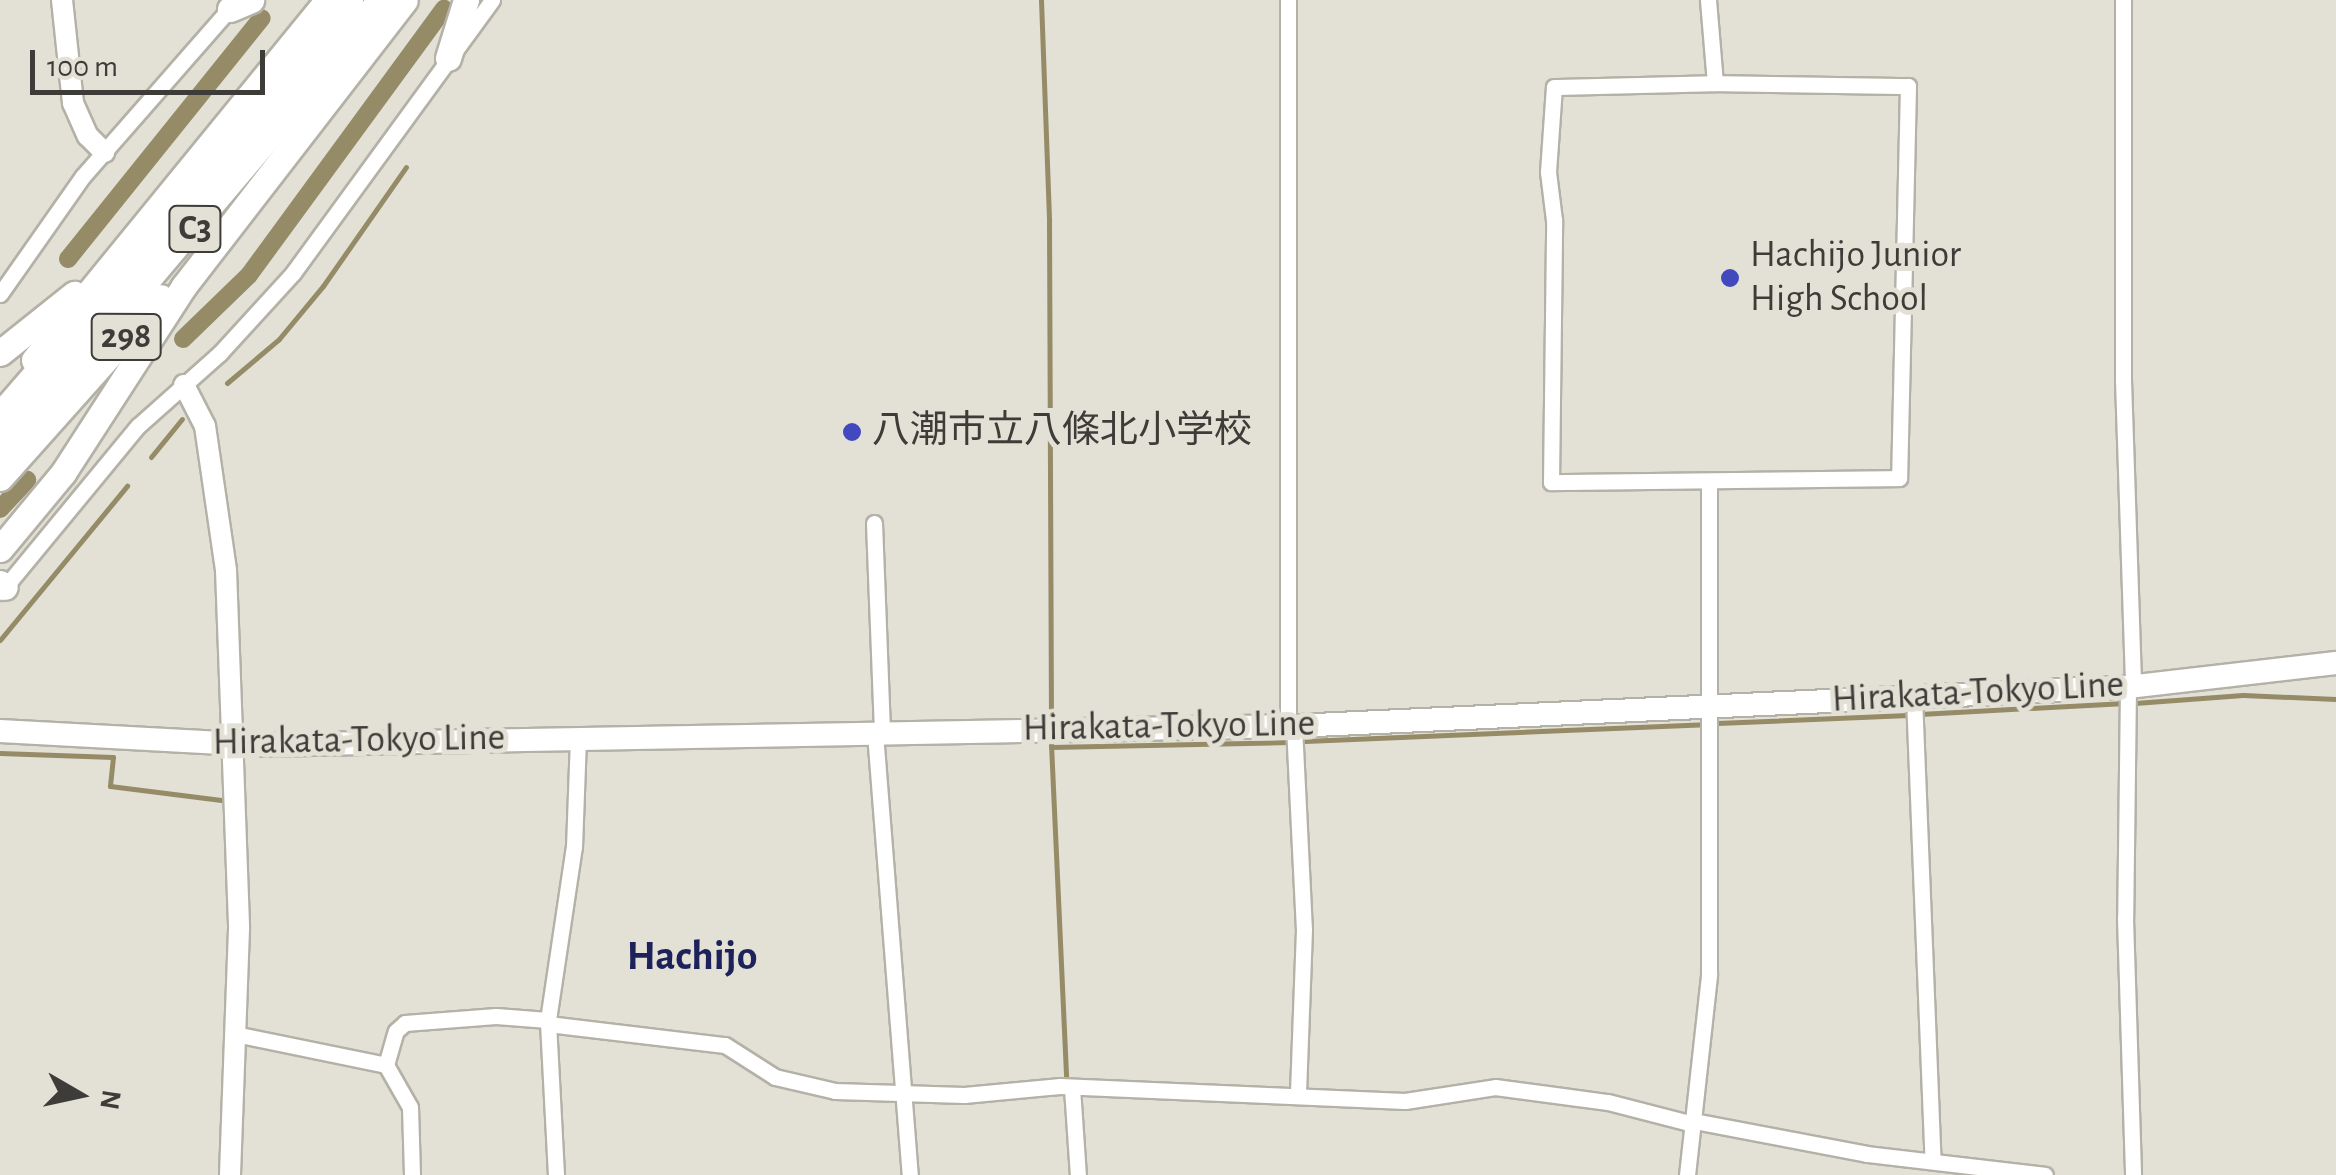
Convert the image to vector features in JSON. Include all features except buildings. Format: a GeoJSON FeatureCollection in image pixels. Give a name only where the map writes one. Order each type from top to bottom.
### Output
{"type":"FeatureCollection","features":[{"type":"Feature","properties":{"kind":"highway","name":"298"},"geometry":{"type":"LineString","coordinates":[[0,400],[328,0]]}},
{"type":"Feature","properties":{"kind":"highway","name":"C3"},"geometry":{"type":"LineString","coordinates":[[0,418],[202,185],[348,0]]}},
{"type":"Feature","properties":{"kind":"highway","name":"C3"},"geometry":{"type":"LineString","coordinates":[[0,453],[383,0]]}},
{"type":"Feature","properties":{"kind":"highway","name":"298"},"geometry":{"type":"LineString","coordinates":[[0,549],[63,473],[184,286],[255,200],[405,0]]}},
{"type":"Feature","properties":{"kind":"highway"},"geometry":{"type":"LineString","coordinates":[[448,58],[466,0]]}},
{"type":"Feature","properties":{"kind":"highway","name":"298"},"geometry":{"type":"LineString","coordinates":[[0,478],[255,200]]}},
{"type":"Feature","properties":{"kind":"highway","name":"298"},"geometry":{"type":"LineString","coordinates":[[0,353],[113,263]]}},
{"type":"Feature","properties":{"kind":"main road","name":"Hirakata-Tokyo Line"},"geometry":{"type":"LineString","coordinates":[[0,732],[233,745],[1291,726],[2130,686],[2336,664]]}},
{"type":"Feature","properties":{"kind":"street"},"geometry":{"type":"LineString","coordinates":[[62,0],[73,102],[88,136],[104,152]]}},
{"type":"Feature","properties":{"kind":"street"},"geometry":{"type":"LineString","coordinates":[[2,588],[138,426],[184,385],[293,273],[492,0]]}},
{"type":"Feature","properties":{"kind":"street"},"geometry":{"type":"LineString","coordinates":[[1288,0],[1291,726],[1304,930],[1298,1094]]}},
{"type":"Feature","properties":{"kind":"street"},"geometry":{"type":"LineString","coordinates":[[1708,0],[1715,84]]}},
{"type":"Feature","properties":{"kind":"street"},"geometry":{"type":"LineString","coordinates":[[2124,0],[2123,380],[2130,686],[2125,918],[2133,1175]]}},
{"type":"Feature","properties":{"kind":"street"},"geometry":{"type":"LineString","coordinates":[[0,294],[104,152],[239,3]]}},
{"type":"Feature","properties":{"kind":"street"},"geometry":{"type":"LineString","coordinates":[[1554,86],[1908,86],[1899,478],[1709,480],[1551,482],[1554,220],[1548,172],[1554,86]]}},
{"type":"Feature","properties":{"kind":"street"},"geometry":{"type":"LineString","coordinates":[[184,385],[202,415],[223,534],[233,745],[235,1034],[230,1175]]}},
{"type":"Feature","properties":{"kind":"street"},"geometry":{"type":"LineString","coordinates":[[1687,1175],[1709,974],[1709,480]]}},
{"type":"Feature","properties":{"kind":"street"},"geometry":{"type":"LineString","coordinates":[[874,524],[879,733],[910,1175]]}},
{"type":"Feature","properties":{"kind":"street"},"geometry":{"type":"LineString","coordinates":[[1914,697],[1933,1160]]}},
{"type":"Feature","properties":{"kind":"street"},"geometry":{"type":"LineString","coordinates":[[556,1175],[548,1022],[574,847],[578,738]]}},
{"type":"Feature","properties":{"kind":"street"},"geometry":{"type":"LineString","coordinates":[[412,1175],[410,1107],[386,1065],[396,1031],[406,1024],[496,1016],[706,1041],[799,1085],[903,1094],[1072,1088],[1405,1101],[1495,1086],[1608,1102],[1694,1123],[2045,1175]]}},
{"type":"Feature","properties":{"kind":"street"},"geometry":{"type":"LineString","coordinates":[[235,1034],[386,1065]]}},
{"type":"Feature","properties":{"kind":"street"},"geometry":{"type":"LineString","coordinates":[[1072,1088],[1078,1175]]}},
{"type":"Feature","properties":{"kind":"waterway"},"geometry":{"type":"LineString","coordinates":[[1041,0],[1049,221],[1051,721]]}},
{"type":"Feature","properties":{"kind":"waterway"},"geometry":{"type":"LineString","coordinates":[[183,339],[249,275],[444,9]]}},
{"type":"Feature","properties":{"kind":"waterway"},"geometry":{"type":"LineString","coordinates":[[68,259],[262,18]]}},
{"type":"Feature","properties":{"kind":"waterway"},"geometry":{"type":"LineString","coordinates":[[227,383],[279,339],[323,286],[406,167]]}},
{"type":"Feature","properties":{"kind":"waterway"},"geometry":{"type":"LineString","coordinates":[[151,457],[182,419]]}},
{"type":"Feature","properties":{"kind":"waterway"},"geometry":{"type":"LineString","coordinates":[[0,509],[27,480]]}},
{"type":"Feature","properties":{"kind":"waterway"},"geometry":{"type":"LineString","coordinates":[[0,640],[127,486]]}},
{"type":"Feature","properties":{"kind":"waterway"},"geometry":{"type":"LineString","coordinates":[[2135,703],[2243,695],[2336,699]]}},
{"type":"Feature","properties":{"kind":"waterway"},"geometry":{"type":"LineString","coordinates":[[1920,714],[2121,703]]}},
{"type":"Feature","properties":{"kind":"waterway"},"geometry":{"type":"LineString","coordinates":[[1717,723],[1908,715]]}},
{"type":"Feature","properties":{"kind":"waterway"},"geometry":{"type":"LineString","coordinates":[[1305,741],[1705,724]]}},
{"type":"Feature","properties":{"kind":"waterway"},"geometry":{"type":"LineString","coordinates":[[1051,747],[1288,742]]}},
{"type":"Feature","properties":{"kind":"waterway"},"geometry":{"type":"LineString","coordinates":[[1051,744],[1070,1160]]}},
{"type":"Feature","properties":{"kind":"waterway"},"geometry":{"type":"LineString","coordinates":[[0,753],[113,757],[110,786],[221,800]]}},
{"type":"Feature","properties":{"kind":"place","name":"Hachijo Junior High School"},"geometry":{"type":"Point","coordinates":[1730,278]}},
{"type":"Feature","properties":{"kind":"place","name":"八潮市立八條北小学校"},"geometry":{"type":"Point","coordinates":[852,432]}},
{"type":"Feature","properties":{"kind":"district","name":"Hachijo"},"geometry":{"type":"Point","coordinates":[692,956]}}]}
